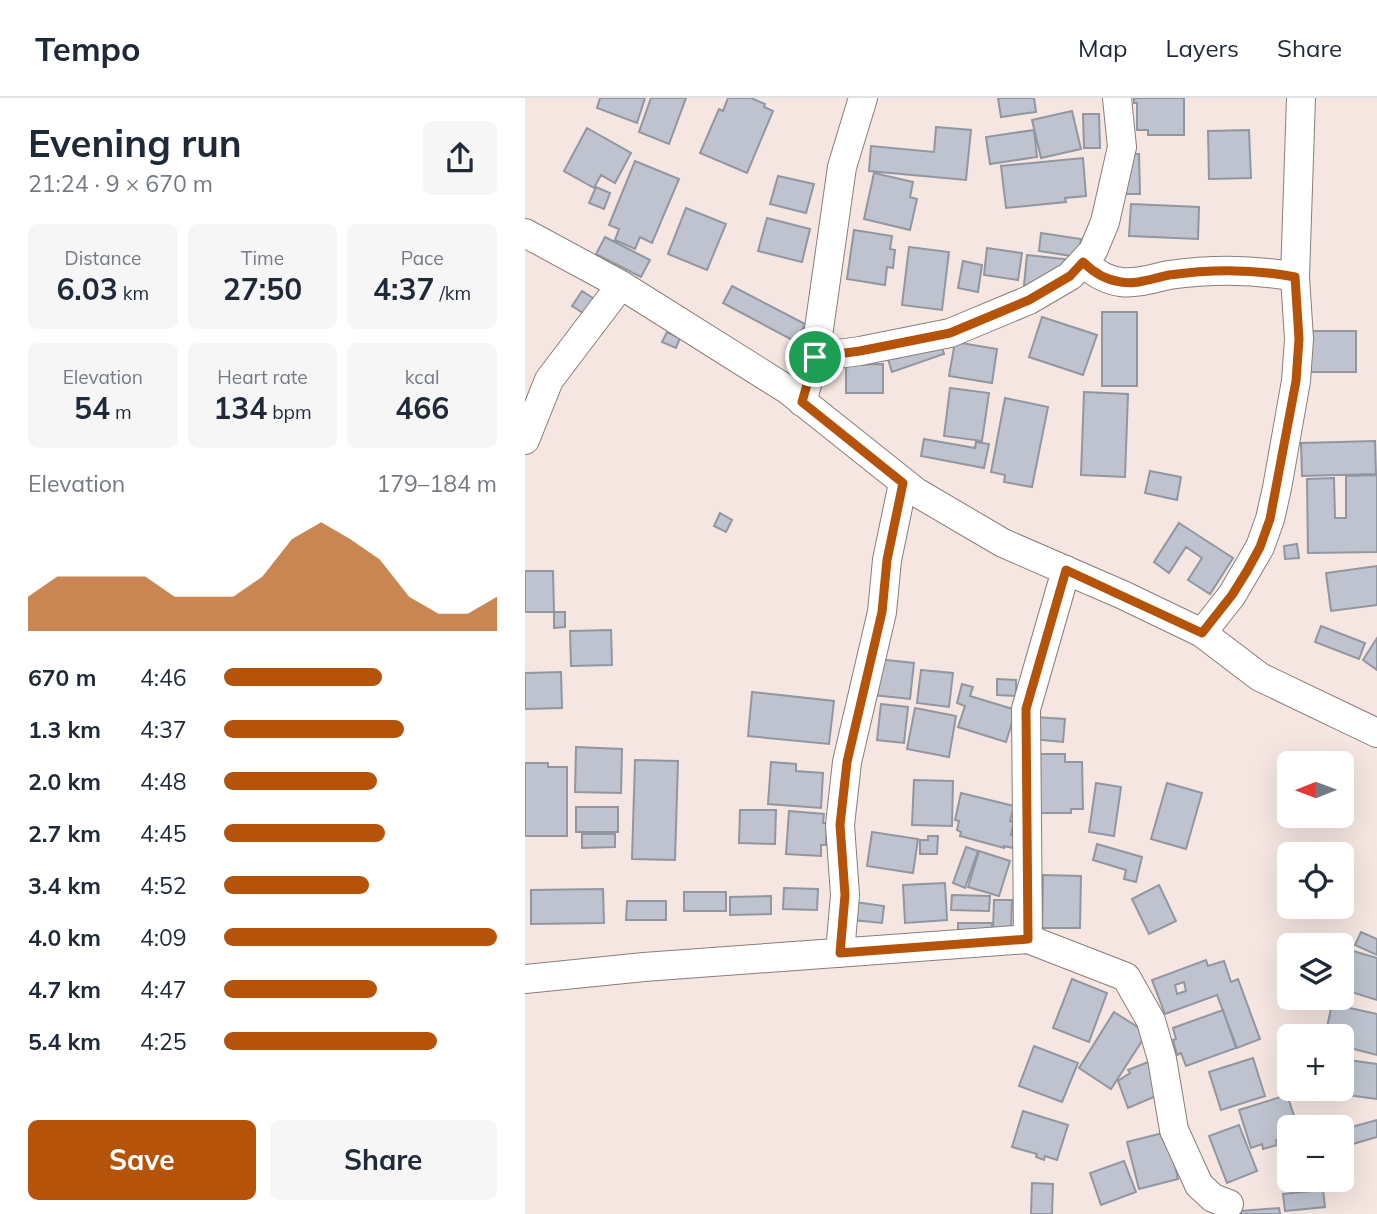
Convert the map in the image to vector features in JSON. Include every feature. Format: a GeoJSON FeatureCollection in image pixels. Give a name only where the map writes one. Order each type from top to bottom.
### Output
{"type":"FeatureCollection","features":[{"type":"Feature","properties":{"kind":"street"},"geometry":{"type":"LineString","coordinates":[[802,402],[815,357],[842,167],[863,98]]}},
{"type":"Feature","properties":{"kind":"street"},"geometry":{"type":"LineString","coordinates":[[815,357],[950,333],[1029,300],[1070,276],[1093,251],[1105,222],[1122,147],[1117,98]]}},
{"type":"Feature","properties":{"kind":"street"},"geometry":{"type":"LineString","coordinates":[[1202,633],[1232,595],[1260,547],[1270,519],[1296,381],[1299,339],[1295,277],[1301,98]]}},
{"type":"Feature","properties":{"kind":"street"},"geometry":{"type":"LineString","coordinates":[[525,233],[621,285],[777,383],[916,492],[1003,543],[1202,633],[1260,677],[1377,733]]}},
{"type":"Feature","properties":{"kind":"street"},"geometry":{"type":"LineString","coordinates":[[1083,262],[1097,275],[1123,283],[1170,275],[1220,271],[1273,272],[1295,277]]}},
{"type":"Feature","properties":{"kind":"street"},"geometry":{"type":"LineString","coordinates":[[525,440],[549,380],[621,285]]}},
{"type":"Feature","properties":{"kind":"street"},"geometry":{"type":"LineString","coordinates":[[840,953],[845,895],[840,825],[847,762],[882,612],[887,560],[903,483]]}},
{"type":"Feature","properties":{"kind":"street"},"geometry":{"type":"LineString","coordinates":[[1028,939],[1026,709],[1066,570]]}},
{"type":"Feature","properties":{"kind":"street"},"geometry":{"type":"LineString","coordinates":[[525,979],[644,967],[1028,939],[1126,977],[1151,1021],[1162,1059],[1174,1130],[1199,1185],[1213,1198],[1229,1204]]}},
{"type":"Feature","properties":{"kind":"building"},"geometry":{"type":"Polygon","coordinates":[[[600,98],[645,98],[637,123],[597,108],[600,98]]]}},
{"type":"Feature","properties":{"kind":"building"},"geometry":{"type":"Polygon","coordinates":[[[651,98],[686,98],[669,144],[639,132],[651,98]]]}},
{"type":"Feature","properties":{"kind":"building"},"geometry":{"type":"Polygon","coordinates":[[[728,98],[751,98],[773,111],[747,173],[700,153],[719,109],[723,111],[728,98]]]}},
{"type":"Feature","properties":{"kind":"building"},"geometry":{"type":"Polygon","coordinates":[[[998,98],[1034,98],[1036,112],[1001,117],[998,98]]]}},
{"type":"Feature","properties":{"kind":"building"},"geometry":{"type":"Polygon","coordinates":[[[1134,98],[1184,98],[1184,135],[1148,135],[1148,130],[1137,130],[1137,103],[1134,103],[1134,98]]]}},
{"type":"Feature","properties":{"kind":"building"},"geometry":{"type":"Polygon","coordinates":[[[1072,111],[1081,149],[1041,158],[1032,120],[1072,111]]]}},
{"type":"Feature","properties":{"kind":"building"},"geometry":{"type":"Polygon","coordinates":[[[1083,114],[1099,114],[1100,148],[1084,148],[1083,114]]]}},
{"type":"Feature","properties":{"kind":"building"},"geometry":{"type":"Polygon","coordinates":[[[936,127],[971,130],[966,180],[869,171],[871,146],[934,152],[936,127]]]}},
{"type":"Feature","properties":{"kind":"building"},"geometry":{"type":"Polygon","coordinates":[[[587,128],[631,153],[615,183],[601,175],[594,188],[564,171],[587,128]]]}},
{"type":"Feature","properties":{"kind":"building"},"geometry":{"type":"Polygon","coordinates":[[[1034,130],[1037,157],[990,164],[986,137],[1034,130]]]}},
{"type":"Feature","properties":{"kind":"building"},"geometry":{"type":"Polygon","coordinates":[[[1249,130],[1251,178],[1209,179],[1208,131],[1249,130]]]}},
{"type":"Feature","properties":{"kind":"building"},"geometry":{"type":"Polygon","coordinates":[[[1124,154],[1139,154],[1140,194],[1125,194],[1124,154]]]}},
{"type":"Feature","properties":{"kind":"building"},"geometry":{"type":"Polygon","coordinates":[[[1083,158],[1086,196],[1065,198],[1066,202],[1006,208],[1001,166],[1083,158]]]}},
{"type":"Feature","properties":{"kind":"building"},"geometry":{"type":"Polygon","coordinates":[[[635,161],[679,179],[652,243],[640,237],[635,249],[615,240],[619,229],[609,225],[635,161]]]}},
{"type":"Feature","properties":{"kind":"building"},"geometry":{"type":"Polygon","coordinates":[[[874,173],[913,182],[910,197],[917,199],[910,230],[864,219],[874,173]]]}},
{"type":"Feature","properties":{"kind":"building"},"geometry":{"type":"Polygon","coordinates":[[[778,176],[814,184],[806,213],[770,204],[778,176]]]}},
{"type":"Feature","properties":{"kind":"building"},"geometry":{"type":"Polygon","coordinates":[[[596,187],[610,193],[604,209],[589,203],[596,187]]]}},
{"type":"Feature","properties":{"kind":"building"},"geometry":{"type":"Polygon","coordinates":[[[1131,204],[1199,207],[1198,239],[1129,236],[1131,204]]]}},
{"type":"Feature","properties":{"kind":"building"},"geometry":{"type":"Polygon","coordinates":[[[686,208],[726,224],[707,270],[668,254],[686,208]]]}},
{"type":"Feature","properties":{"kind":"building"},"geometry":{"type":"Polygon","coordinates":[[[767,218],[810,229],[802,262],[758,251],[767,218]]]}},
{"type":"Feature","properties":{"kind":"building"},"geometry":{"type":"Polygon","coordinates":[[[854,230],[892,236],[890,249],[895,250],[893,268],[887,267],[885,285],[847,279],[854,230]]]}},
{"type":"Feature","properties":{"kind":"building"},"geometry":{"type":"Polygon","coordinates":[[[1041,233],[1081,239],[1078,257],[1039,251],[1041,233]]]}},
{"type":"Feature","properties":{"kind":"building"},"geometry":{"type":"Polygon","coordinates":[[[605,237],[650,260],[641,277],[596,254],[605,237]]]}},
{"type":"Feature","properties":{"kind":"building"},"geometry":{"type":"Polygon","coordinates":[[[909,247],[949,252],[942,310],[902,305],[909,247]]]}},
{"type":"Feature","properties":{"kind":"building"},"geometry":{"type":"Polygon","coordinates":[[[987,248],[1022,253],[1018,280],[984,275],[987,248]]]}},
{"type":"Feature","properties":{"kind":"building"},"geometry":{"type":"Polygon","coordinates":[[[1027,255],[1072,260],[1034,287],[1024,285],[1027,255]]]}},
{"type":"Feature","properties":{"kind":"building"},"geometry":{"type":"Polygon","coordinates":[[[963,261],[982,265],[978,292],[958,288],[963,261]]]}},
{"type":"Feature","properties":{"kind":"building"},"geometry":{"type":"Polygon","coordinates":[[[732,286],[805,324],[796,342],[723,303],[732,286]]]}},
{"type":"Feature","properties":{"kind":"building"},"geometry":{"type":"Polygon","coordinates":[[[582,291],[596,300],[586,315],[572,306],[582,291]]]}},
{"type":"Feature","properties":{"kind":"building"},"geometry":{"type":"Polygon","coordinates":[[[1102,312],[1137,312],[1137,386],[1102,386],[1102,312]]]}},
{"type":"Feature","properties":{"kind":"building"},"geometry":{"type":"Polygon","coordinates":[[[1042,317],[1097,335],[1083,375],[1029,357],[1042,317]]]}},
{"type":"Feature","properties":{"kind":"building"},"geometry":{"type":"Polygon","coordinates":[[[1311,331],[1356,331],[1356,372],[1311,372],[1311,331]]]}},
{"type":"Feature","properties":{"kind":"building"},"geometry":{"type":"Polygon","coordinates":[[[667,332],[680,338],[676,348],[662,342],[667,332]]]}},
{"type":"Feature","properties":{"kind":"building"},"geometry":{"type":"Polygon","coordinates":[[[940,342],[944,354],[892,372],[888,359],[940,342]]]}},
{"type":"Feature","properties":{"kind":"building"},"geometry":{"type":"Polygon","coordinates":[[[955,342],[997,349],[992,383],[949,376],[955,342]]]}},
{"type":"Feature","properties":{"kind":"building"},"geometry":{"type":"Polygon","coordinates":[[[883,364],[883,393],[846,393],[846,365],[883,364]]]}},
{"type":"Feature","properties":{"kind":"building"},"geometry":{"type":"Polygon","coordinates":[[[950,388],[989,393],[982,441],[944,436],[950,388]]]}},
{"type":"Feature","properties":{"kind":"building"},"geometry":{"type":"Polygon","coordinates":[[[1084,392],[1128,394],[1125,477],[1081,475],[1084,392]]]}},
{"type":"Feature","properties":{"kind":"building"},"geometry":{"type":"Polygon","coordinates":[[[1005,398],[1048,407],[1032,487],[1004,482],[1005,475],[991,472],[1005,398]]]}},
{"type":"Feature","properties":{"kind":"building"},"geometry":{"type":"Polygon","coordinates":[[[924,439],[975,448],[976,442],[989,444],[984,468],[921,456],[924,439]]]}},
{"type":"Feature","properties":{"kind":"building"},"geometry":{"type":"Polygon","coordinates":[[[1375,441],[1376,474],[1302,476],[1301,443],[1375,441]]]}},
{"type":"Feature","properties":{"kind":"building"},"geometry":{"type":"Polygon","coordinates":[[[1150,471],[1181,477],[1177,500],[1145,493],[1150,471]]]}},
{"type":"Feature","properties":{"kind":"building"},"geometry":{"type":"Polygon","coordinates":[[[1377,475],[1377,552],[1308,553],[1307,479],[1334,478],[1335,518],[1346,518],[1346,476],[1377,475]]]}},
{"type":"Feature","properties":{"kind":"building"},"geometry":{"type":"Polygon","coordinates":[[[720,513],[732,520],[726,532],[714,526],[720,513]]]}},
{"type":"Feature","properties":{"kind":"building"},"geometry":{"type":"Polygon","coordinates":[[[1179,523],[1233,558],[1210,594],[1188,580],[1202,558],[1186,547],[1169,573],[1154,562],[1179,523]]]}},
{"type":"Feature","properties":{"kind":"building"},"geometry":{"type":"Polygon","coordinates":[[[1297,544],[1299,558],[1285,559],[1284,546],[1297,544]]]}},
{"type":"Feature","properties":{"kind":"building"},"geometry":{"type":"Polygon","coordinates":[[[1377,566],[1377,605],[1331,611],[1326,573],[1377,566]]]}},
{"type":"Feature","properties":{"kind":"building"},"geometry":{"type":"Polygon","coordinates":[[[525,571],[553,571],[554,612],[525,612],[525,571]]]}},
{"type":"Feature","properties":{"kind":"building"},"geometry":{"type":"Polygon","coordinates":[[[554,612],[565,612],[565,627],[554,628],[554,612]]]}},
{"type":"Feature","properties":{"kind":"building"},"geometry":{"type":"Polygon","coordinates":[[[1321,626],[1365,643],[1359,659],[1315,642],[1321,626]]]}},
{"type":"Feature","properties":{"kind":"building"},"geometry":{"type":"Polygon","coordinates":[[[611,630],[612,665],[571,666],[570,631],[611,630]]]}},
{"type":"Feature","properties":{"kind":"building"},"geometry":{"type":"Polygon","coordinates":[[[1377,638],[1377,670],[1363,660],[1377,638]]]}},
{"type":"Feature","properties":{"kind":"building"},"geometry":{"type":"Polygon","coordinates":[[[877,659],[914,663],[910,699],[873,695],[877,659]]]}},
{"type":"Feature","properties":{"kind":"building"},"geometry":{"type":"Polygon","coordinates":[[[921,670],[953,673],[949,707],[917,703],[921,670]]]}},
{"type":"Feature","properties":{"kind":"building"},"geometry":{"type":"Polygon","coordinates":[[[561,672],[562,708],[525,709],[525,673],[561,672]]]}},
{"type":"Feature","properties":{"kind":"building"},"geometry":{"type":"Polygon","coordinates":[[[997,679],[1016,680],[1016,696],[997,695],[997,679]]]}},
{"type":"Feature","properties":{"kind":"building"},"geometry":{"type":"Polygon","coordinates":[[[962,684],[973,687],[970,696],[1016,710],[1006,742],[958,727],[965,706],[957,703],[962,684]]]}},
{"type":"Feature","properties":{"kind":"building"},"geometry":{"type":"Polygon","coordinates":[[[752,692],[834,701],[829,744],[748,736],[752,692]]]}},
{"type":"Feature","properties":{"kind":"building"},"geometry":{"type":"Polygon","coordinates":[[[881,704],[908,707],[904,743],[877,740],[881,704]]]}},
{"type":"Feature","properties":{"kind":"building"},"geometry":{"type":"Polygon","coordinates":[[[915,708],[956,716],[949,757],[907,749],[915,708]]]}},
{"type":"Feature","properties":{"kind":"building"},"geometry":{"type":"Polygon","coordinates":[[[1034,717],[1065,719],[1063,742],[1032,739],[1034,717]]]}},
{"type":"Feature","properties":{"kind":"building"},"geometry":{"type":"Polygon","coordinates":[[[576,747],[622,749],[621,793],[575,792],[576,747]]]}},
{"type":"Feature","properties":{"kind":"building"},"geometry":{"type":"Polygon","coordinates":[[[1037,754],[1065,754],[1065,762],[1082,762],[1083,809],[1071,809],[1071,813],[1038,813],[1037,754]]]}},
{"type":"Feature","properties":{"kind":"building"},"geometry":{"type":"Polygon","coordinates":[[[635,760],[678,761],[675,860],[632,859],[635,760]]]}},
{"type":"Feature","properties":{"kind":"building"},"geometry":{"type":"Polygon","coordinates":[[[771,762],[796,764],[796,771],[823,773],[821,808],[768,804],[771,762]]]}},
{"type":"Feature","properties":{"kind":"building"},"geometry":{"type":"Polygon","coordinates":[[[525,763],[548,763],[548,767],[567,767],[567,836],[525,836],[525,763]]]}},
{"type":"Feature","properties":{"kind":"building"},"geometry":{"type":"Polygon","coordinates":[[[914,780],[953,781],[952,826],[912,825],[914,780]]]}},
{"type":"Feature","properties":{"kind":"building"},"geometry":{"type":"Polygon","coordinates":[[[1096,783],[1121,787],[1114,836],[1089,832],[1096,783]]]}},
{"type":"Feature","properties":{"kind":"building"},"geometry":{"type":"Polygon","coordinates":[[[1167,783],[1202,793],[1186,849],[1151,839],[1167,783]]]}},
{"type":"Feature","properties":{"kind":"building"},"geometry":{"type":"Polygon","coordinates":[[[961,793],[1014,806],[1010,821],[1014,822],[1011,835],[1016,837],[1013,848],[960,836],[961,832],[957,830],[959,821],[955,820],[961,793]]]}},
{"type":"Feature","properties":{"kind":"building"},"geometry":{"type":"Polygon","coordinates":[[[576,807],[618,807],[618,832],[576,832],[576,807]]]}},
{"type":"Feature","properties":{"kind":"building"},"geometry":{"type":"Polygon","coordinates":[[[740,810],[776,810],[775,844],[739,843],[740,810]]]}},
{"type":"Feature","properties":{"kind":"building"},"geometry":{"type":"Polygon","coordinates":[[[789,811],[824,814],[823,823],[827,823],[826,845],[821,845],[821,856],[786,854],[789,811]]]}},
{"type":"Feature","properties":{"kind":"building"},"geometry":{"type":"Polygon","coordinates":[[[872,832],[918,839],[913,873],[867,866],[872,832]]]}},
{"type":"Feature","properties":{"kind":"building"},"geometry":{"type":"Polygon","coordinates":[[[582,834],[615,834],[615,847],[582,848],[582,834]]]}},
{"type":"Feature","properties":{"kind":"building"},"geometry":{"type":"Polygon","coordinates":[[[928,836],[938,836],[937,854],[920,854],[920,840],[928,840],[928,836]]]}},
{"type":"Feature","properties":{"kind":"building"},"geometry":{"type":"Polygon","coordinates":[[[1097,844],[1142,857],[1136,882],[1124,879],[1126,870],[1093,860],[1097,844]]]}},
{"type":"Feature","properties":{"kind":"building"},"geometry":{"type":"Polygon","coordinates":[[[966,847],[978,851],[965,888],[953,883],[966,847]]]}},
{"type":"Feature","properties":{"kind":"building"},"geometry":{"type":"Polygon","coordinates":[[[979,851],[1010,861],[999,896],[968,887],[979,851]]]}},
{"type":"Feature","properties":{"kind":"building"},"geometry":{"type":"Polygon","coordinates":[[[1043,875],[1081,876],[1080,928],[1042,928],[1043,875]]]}},
{"type":"Feature","properties":{"kind":"building"},"geometry":{"type":"Polygon","coordinates":[[[945,883],[947,920],[905,923],[903,885],[945,883]]]}},
{"type":"Feature","properties":{"kind":"building"},"geometry":{"type":"Polygon","coordinates":[[[1159,885],[1176,921],[1149,934],[1132,899],[1159,885]]]}},
{"type":"Feature","properties":{"kind":"building"},"geometry":{"type":"Polygon","coordinates":[[[784,888],[818,889],[817,910],[783,909],[784,888]]]}},
{"type":"Feature","properties":{"kind":"building"},"geometry":{"type":"Polygon","coordinates":[[[603,889],[604,923],[531,924],[531,890],[603,889]]]}},
{"type":"Feature","properties":{"kind":"building"},"geometry":{"type":"Polygon","coordinates":[[[684,892],[726,892],[726,911],[684,911],[684,892]]]}},
{"type":"Feature","properties":{"kind":"building"},"geometry":{"type":"Polygon","coordinates":[[[952,895],[990,896],[989,911],[951,910],[952,895]]]}},
{"type":"Feature","properties":{"kind":"building"},"geometry":{"type":"Polygon","coordinates":[[[771,896],[771,914],[730,915],[730,897],[771,896]]]}},
{"type":"Feature","properties":{"kind":"building"},"geometry":{"type":"Polygon","coordinates":[[[994,900],[1012,900],[1011,931],[993,930],[994,900]]]}},
{"type":"Feature","properties":{"kind":"building"},"geometry":{"type":"Polygon","coordinates":[[[627,901],[666,901],[666,920],[626,920],[627,901]]]}},
{"type":"Feature","properties":{"kind":"building"},"geometry":{"type":"Polygon","coordinates":[[[855,902],[884,906],[882,923],[853,920],[855,902]]]}},
{"type":"Feature","properties":{"kind":"building"},"geometry":{"type":"Polygon","coordinates":[[[958,923],[992,923],[992,935],[958,935],[958,923]]]}},
{"type":"Feature","properties":{"kind":"building"},"geometry":{"type":"Polygon","coordinates":[[[1361,932],[1377,939],[1377,955],[1355,945],[1361,932]]]}},
{"type":"Feature","properties":{"kind":"building"},"geometry":{"type":"Polygon","coordinates":[[[1354,951],[1377,958],[1377,1000],[1354,993],[1354,951]]]}},
{"type":"Feature","properties":{"kind":"building"},"geometry":{"type":"Polygon","coordinates":[[[1206,960],[1208,966],[1224,961],[1231,982],[1238,979],[1260,1039],[1237,1048],[1217,995],[1165,1014],[1152,980],[1206,960]],[[1184,982],[1175,985],[1177,994],[1186,991],[1184,982]]]}},
{"type":"Feature","properties":{"kind":"building"},"geometry":{"type":"Polygon","coordinates":[[[1072,979],[1107,993],[1089,1042],[1053,1028],[1072,979]]]}},
{"type":"Feature","properties":{"kind":"building"},"geometry":{"type":"Polygon","coordinates":[[[1354,1009],[1377,1014],[1377,1055],[1354,1049],[1354,1024],[1328,1024],[1331,1010],[1354,1009]]]}},
{"type":"Feature","properties":{"kind":"building"},"geometry":{"type":"Polygon","coordinates":[[[1223,1010],[1236,1048],[1186,1066],[1181,1053],[1177,1055],[1173,1028],[1223,1010]]]}},
{"type":"Feature","properties":{"kind":"building"},"geometry":{"type":"Polygon","coordinates":[[[1114,1012],[1147,1033],[1111,1089],[1079,1068],[1114,1012]]]}},
{"type":"Feature","properties":{"kind":"building"},"geometry":{"type":"Polygon","coordinates":[[[1034,1046],[1078,1063],[1062,1102],[1019,1086],[1034,1046]]]}},
{"type":"Feature","properties":{"kind":"building"},"geometry":{"type":"Polygon","coordinates":[[[1253,1058],[1265,1096],[1221,1110],[1209,1072],[1253,1058]]]}},
{"type":"Feature","properties":{"kind":"building"},"geometry":{"type":"Polygon","coordinates":[[[1354,1061],[1377,1064],[1377,1099],[1354,1096],[1354,1061]]]}},
{"type":"Feature","properties":{"kind":"building"},"geometry":{"type":"Polygon","coordinates":[[[1148,1062],[1161,1094],[1128,1108],[1118,1081],[1130,1073],[1128,1070],[1148,1062]]]}},
{"type":"Feature","properties":{"kind":"building"},"geometry":{"type":"Polygon","coordinates":[[[1277,1098],[1277,1101],[1289,1101],[1294,1115],[1277,1115],[1277,1145],[1263,1149],[1262,1144],[1251,1148],[1239,1110],[1277,1098]]]}},
{"type":"Feature","properties":{"kind":"building"},"geometry":{"type":"Polygon","coordinates":[[[1023,1111],[1068,1125],[1057,1160],[1045,1156],[1044,1160],[1036,1157],[1037,1154],[1012,1147],[1023,1111]]]}},
{"type":"Feature","properties":{"kind":"building"},"geometry":{"type":"Polygon","coordinates":[[[1377,1120],[1377,1137],[1354,1144],[1354,1126],[1377,1120]]]}},
{"type":"Feature","properties":{"kind":"building"},"geometry":{"type":"Polygon","coordinates":[[[1239,1125],[1257,1171],[1227,1183],[1209,1136],[1239,1125]]]}},
{"type":"Feature","properties":{"kind":"building"},"geometry":{"type":"Polygon","coordinates":[[[1167,1132],[1178,1179],[1139,1189],[1127,1142],[1167,1132]]]}},
{"type":"Feature","properties":{"kind":"building"},"geometry":{"type":"Polygon","coordinates":[[[1124,1161],[1136,1192],[1101,1205],[1090,1173],[1124,1161]]]}},
{"type":"Feature","properties":{"kind":"building"},"geometry":{"type":"Polygon","coordinates":[[[1032,1183],[1053,1184],[1052,1214],[1031,1214],[1032,1183]]]}},
{"type":"Feature","properties":{"kind":"building"},"geometry":{"type":"Polygon","coordinates":[[[1323,1192],[1325,1207],[1285,1211],[1283,1194],[1323,1192]]]}},
{"type":"Feature","properties":{"kind":"building"},"geometry":{"type":"Polygon","coordinates":[[[1279,1208],[1280,1214],[1241,1214],[1241,1211],[1279,1208]]]}},
{"type":"Feature","properties":{"kind":"route"},"geometry":{"type":"LineString","coordinates":[[1083,262],[1097,275],[1123,283],[1170,275],[1220,271],[1273,272],[1295,277],[1299,339],[1296,381],[1277,488],[1260,547],[1232,595],[1202,633],[1066,570],[1026,709],[1028,939],[840,953],[845,895],[840,825],[847,762],[882,612],[887,560],[903,483],[802,402],[815,357],[950,333],[1029,300],[1070,276],[1083,262]]}}]}
